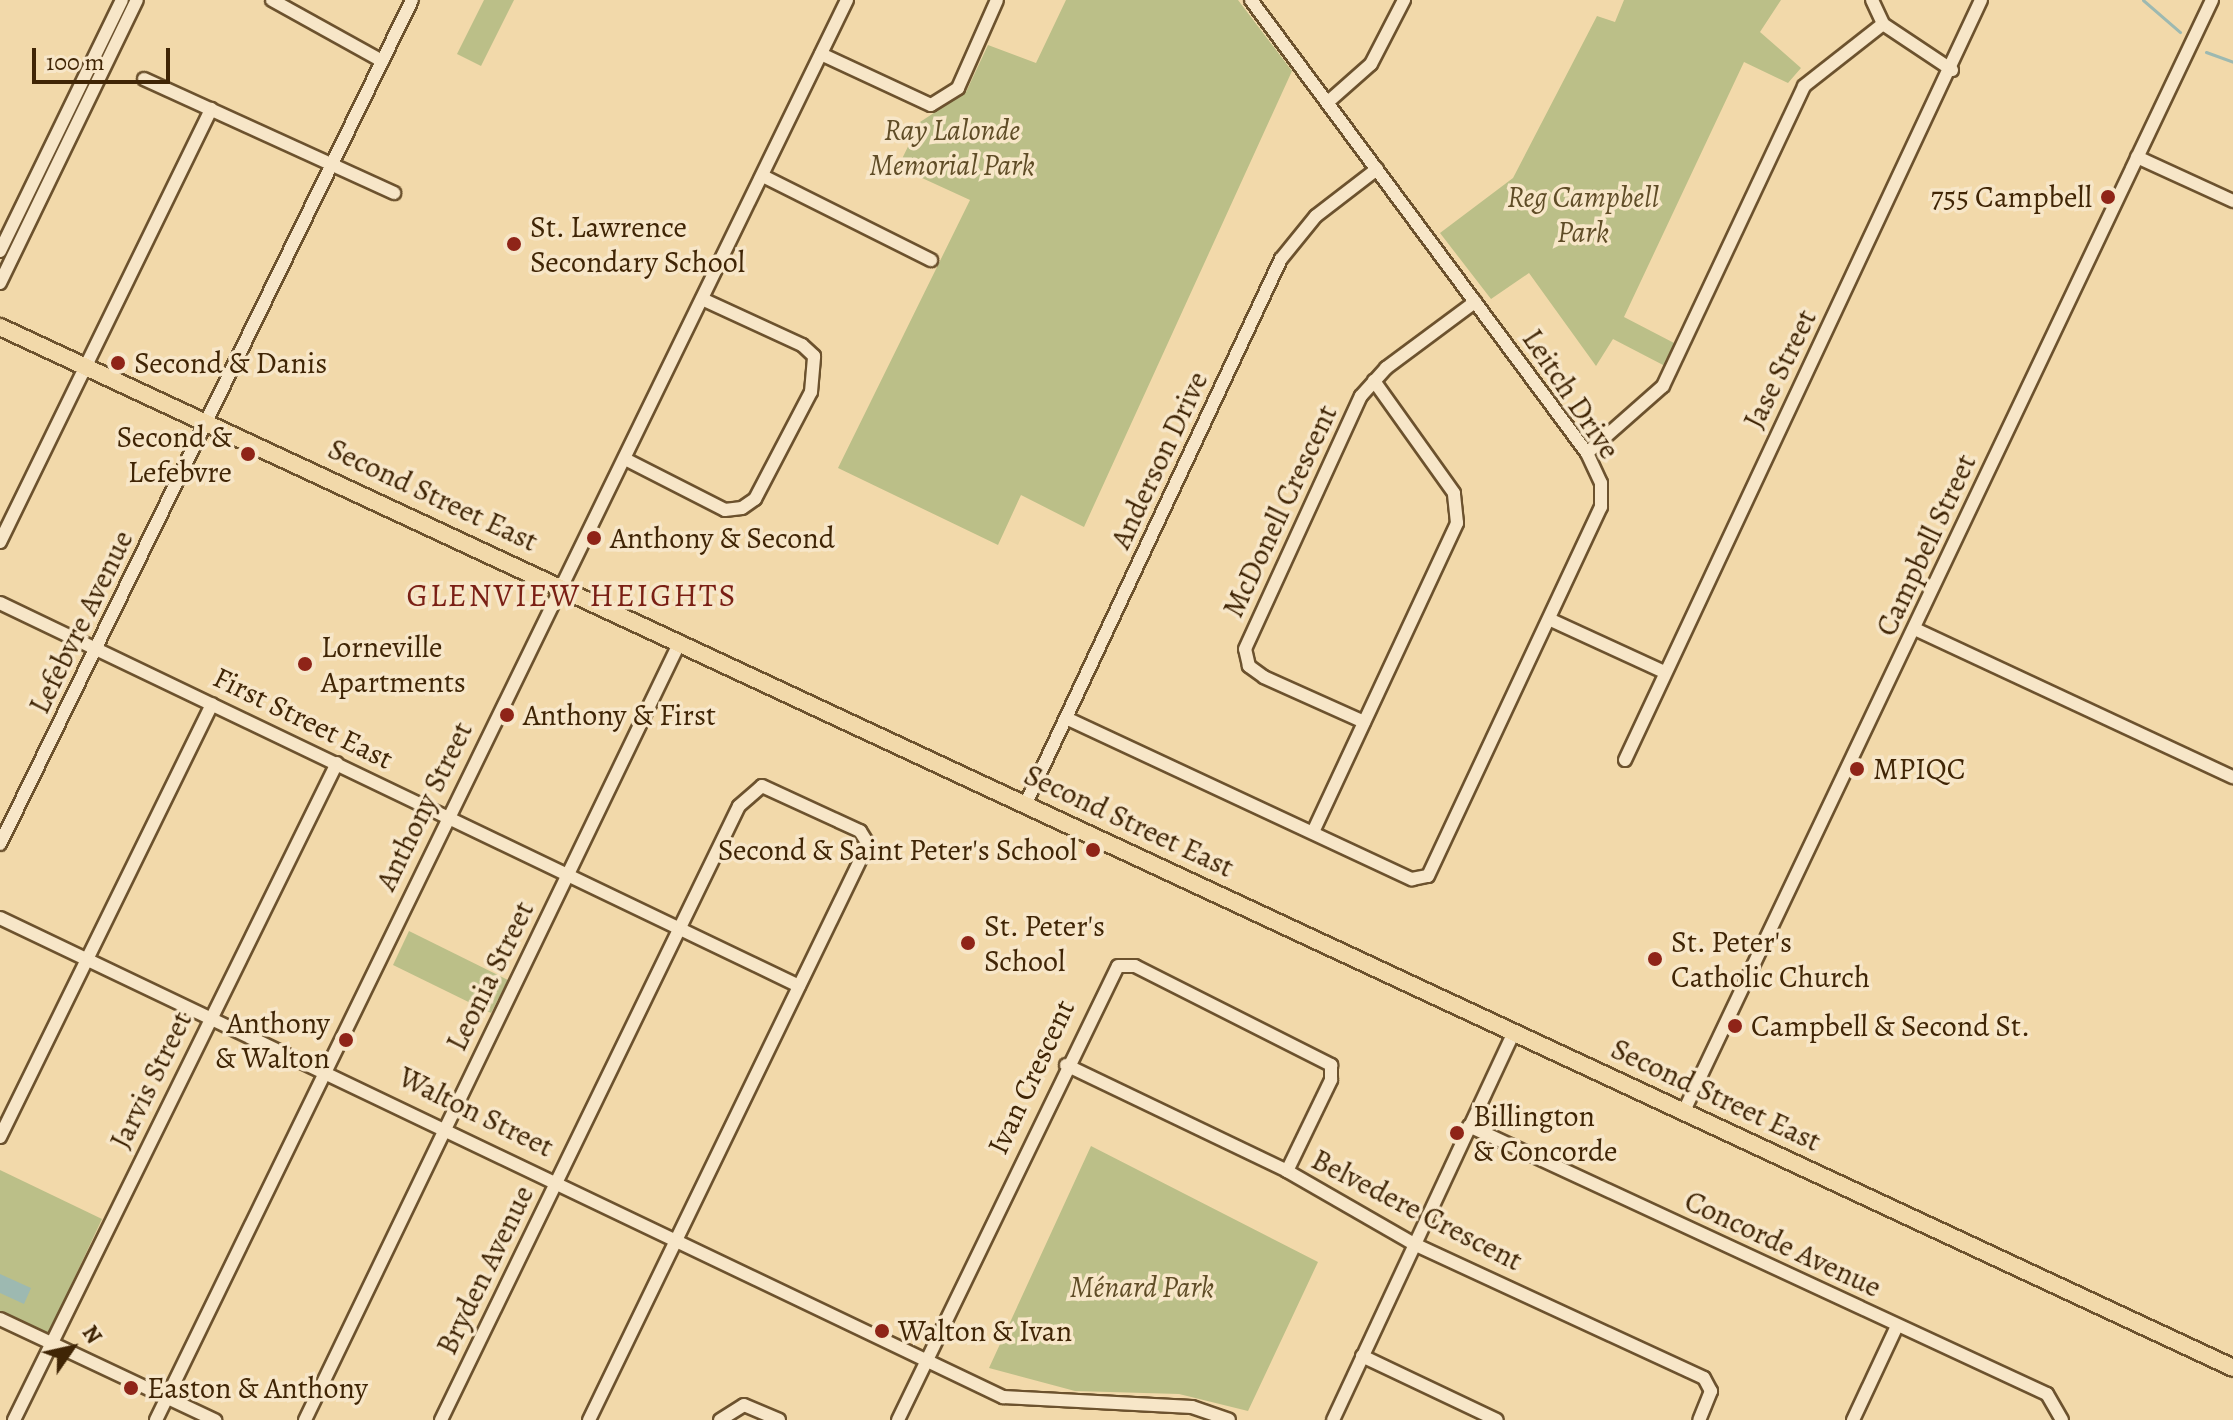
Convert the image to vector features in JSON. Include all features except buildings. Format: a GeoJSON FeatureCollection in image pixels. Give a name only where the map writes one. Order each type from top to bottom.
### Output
{"type":"FeatureCollection","features":[{"type":"Feature","properties":{"kind":"main road","name":"Second Street East"},"geometry":{"type":"LineString","coordinates":[[0,327],[560,584],[2233,1368]]}},
{"type":"Feature","properties":{"kind":"street"},"geometry":{"type":"LineString","coordinates":[[0,251],[122,0]]}},
{"type":"Feature","properties":{"kind":"street"},"geometry":{"type":"LineString","coordinates":[[0,283],[137,0]]}},
{"type":"Feature","properties":{"kind":"street"},"geometry":{"type":"LineString","coordinates":[[272,0],[382,61]]}},
{"type":"Feature","properties":{"kind":"street","name":"Lefebvre Avenue"},"geometry":{"type":"LineString","coordinates":[[0,844],[98,649],[412,0]]}},
{"type":"Feature","properties":{"kind":"street","name":"Anthony Street"},"geometry":{"type":"LineString","coordinates":[[156,1420],[560,584],[625,459],[847,0]]}},
{"type":"Feature","properties":{"kind":"street"},"geometry":{"type":"LineString","coordinates":[[821,54],[931,105],[958,88],[997,0]]}},
{"type":"Feature","properties":{"kind":"street","name":"Leitch Drive"},"geometry":{"type":"LineString","coordinates":[[1251,0],[1587,453],[1601,483],[1601,507],[1551,620],[1428,876],[1412,879],[1313,832]]}},
{"type":"Feature","properties":{"kind":"street"},"geometry":{"type":"LineString","coordinates":[[1328,102],[1371,64],[1404,0]]}},
{"type":"Feature","properties":{"kind":"street"},"geometry":{"type":"LineString","coordinates":[[1872,0],[1883,24],[1952,70]]}},
{"type":"Feature","properties":{"kind":"street","name":"Jase Street"},"geometry":{"type":"LineString","coordinates":[[1625,760],[1664,672],[1952,70],[1981,0]]}},
{"type":"Feature","properties":{"kind":"street","name":"Campbell Street"},"geometry":{"type":"LineString","coordinates":[[1684,1111],[2212,0]]}},
{"type":"Feature","properties":{"kind":"street"},"geometry":{"type":"LineString","coordinates":[[1587,453],[1663,386],[1804,86],[1883,24]]}},
{"type":"Feature","properties":{"kind":"street"},"geometry":{"type":"LineString","coordinates":[[144,79],[394,193]]}},
{"type":"Feature","properties":{"kind":"street"},"geometry":{"type":"LineString","coordinates":[[0,542],[211,109]]}},
{"type":"Feature","properties":{"kind":"street"},"geometry":{"type":"LineString","coordinates":[[2137,157],[2233,201]]}},
{"type":"Feature","properties":{"kind":"street","name":"Anderson Drive"},"geometry":{"type":"LineString","coordinates":[[1026,803],[1281,259],[1316,216],[1377,169]]}},
{"type":"Feature","properties":{"kind":"street"},"geometry":{"type":"LineString","coordinates":[[763,176],[931,260]]}},
{"type":"Feature","properties":{"kind":"street"},"geometry":{"type":"LineString","coordinates":[[625,459],[725,510],[742,508],[755,499],[811,392],[814,356],[802,345],[702,299]]}},
{"type":"Feature","properties":{"kind":"street","name":"McDonell Crescent"},"geometry":{"type":"LineString","coordinates":[[1364,722],[1264,677],[1249,666],[1245,649],[1374,381],[1475,302]]}},
{"type":"Feature","properties":{"kind":"street"},"geometry":{"type":"LineString","coordinates":[[1066,718],[1313,832],[1459,507],[1374,381]]}},
{"type":"Feature","properties":{"kind":"street","name":"First Street East"},"geometry":{"type":"LineString","coordinates":[[0,603],[799,986]]}},
{"type":"Feature","properties":{"kind":"street"},"geometry":{"type":"LineString","coordinates":[[1551,620],[1664,672]]}},
{"type":"Feature","properties":{"kind":"street"},"geometry":{"type":"LineString","coordinates":[[1915,629],[2233,777]]}},
{"type":"Feature","properties":{"kind":"street","name":"Leonia Street"},"geometry":{"type":"LineString","coordinates":[[305,1420],[680,642]]}},
{"type":"Feature","properties":{"kind":"street"},"geometry":{"type":"LineString","coordinates":[[0,1137],[212,704]]}},
{"type":"Feature","properties":{"kind":"street","name":"Jarvis Street"},"geometry":{"type":"LineString","coordinates":[[14,1420],[337,763]]}},
{"type":"Feature","properties":{"kind":"street","name":"Bryden Avenue"},"geometry":{"type":"LineString","coordinates":[[441,1420],[749,791],[762,786],[860,831],[868,844],[799,986]]}},
{"type":"Feature","properties":{"kind":"street","name":"Walton Street"},"geometry":{"type":"LineString","coordinates":[[0,918],[679,1237],[926,1360]]}},
{"type":"Feature","properties":{"kind":"street","name":"Ivan Crescent"},"geometry":{"type":"LineString","coordinates":[[898,1420],[1107,979],[1123,964],[1320,1054],[1331,1065],[1331,1080],[1287,1171]]}},
{"type":"Feature","properties":{"kind":"street"},"geometry":{"type":"LineString","coordinates":[[589,1420],[799,986]]}},
{"type":"Feature","properties":{"kind":"street"},"geometry":{"type":"LineString","coordinates":[[1333,1420],[1514,1032]]}},
{"type":"Feature","properties":{"kind":"street","name":"Belvedere Crescent"},"geometry":{"type":"LineString","coordinates":[[1066,1065],[1287,1171],[1414,1244],[1704,1378],[1711,1391],[1699,1420]]}},
{"type":"Feature","properties":{"kind":"street","name":"Concorde Avenue"},"geometry":{"type":"LineString","coordinates":[[1469,1126],[2047,1394],[2062,1420]]}},
{"type":"Feature","properties":{"kind":"street"},"geometry":{"type":"LineString","coordinates":[[0,1319],[215,1420]]}},
{"type":"Feature","properties":{"kind":"street"},"geometry":{"type":"LineString","coordinates":[[1853,1420],[1897,1326]]}},
{"type":"Feature","properties":{"kind":"street"},"geometry":{"type":"LineString","coordinates":[[1362,1356],[1497,1420]]}},
{"type":"Feature","properties":{"kind":"street"},"geometry":{"type":"LineString","coordinates":[[926,1360],[1003,1397],[1192,1407],[1229,1420]]}},
{"type":"Feature","properties":{"kind":"street"},"geometry":{"type":"LineString","coordinates":[[720,1420],[744,1405],[779,1420]]}},
{"type":"Feature","properties":{"kind":"green space"},"geometry":{"type":"Polygon","coordinates":[[[484,0],[514,0],[481,66],[457,54],[484,0]]]}},
{"type":"Feature","properties":{"kind":"green space","name":"Ray Lalonde Memorial Park"},"geometry":{"type":"Polygon","coordinates":[[[1066,0],[1238,0],[1292,71],[1084,527],[1021,495],[998,545],[838,468],[970,200],[898,167],[920,122],[966,92],[988,45],[1036,63],[1066,0]]]}},
{"type":"Feature","properties":{"kind":"green space","name":"Reg Campbell Park"},"geometry":{"type":"Polygon","coordinates":[[[1624,0],[1781,0],[1760,32],[1801,68],[1788,83],[1744,62],[1624,317],[1676,344],[1665,366],[1613,339],[1596,366],[1529,273],[1491,299],[1440,233],[1513,178],[1597,16],[1615,22],[1624,0]]]}},
{"type":"Feature","properties":{"kind":"green space"},"geometry":{"type":"Polygon","coordinates":[[[409,931],[508,980],[491,1013],[393,965],[409,931]]]}},
{"type":"Feature","properties":{"kind":"green space","name":"Ménard Park"},"geometry":{"type":"Polygon","coordinates":[[[1091,1146],[1318,1262],[1248,1411],[1179,1394],[1075,1391],[989,1368],[1091,1146]]]}},
{"type":"Feature","properties":{"kind":"green space"},"geometry":{"type":"Polygon","coordinates":[[[0,1170],[102,1219],[48,1334],[0,1311],[0,1170]]]}},
{"type":"Feature","properties":{"kind":"water"},"geometry":{"type":"Polygon","coordinates":[[[0,1274],[31,1288],[24,1304],[0,1293],[0,1274]]]}},
{"type":"Feature","properties":{"kind":"waterway"},"geometry":{"type":"LineString","coordinates":[[2143,0],[2180,32]]}},
{"type":"Feature","properties":{"kind":"waterway"},"geometry":{"type":"LineString","coordinates":[[2206,52],[2233,62]]}},
{"type":"Feature","properties":{"kind":"place","name":"755 Campbell"},"geometry":{"type":"Point","coordinates":[2108,197]}},
{"type":"Feature","properties":{"kind":"place","name":"St. Lawrence Secondary School"},"geometry":{"type":"Point","coordinates":[514,244]}},
{"type":"Feature","properties":{"kind":"place","name":"Second & Danis"},"geometry":{"type":"Point","coordinates":[118,363]}},
{"type":"Feature","properties":{"kind":"place","name":"Second & Lefebvre"},"geometry":{"type":"Point","coordinates":[248,454]}},
{"type":"Feature","properties":{"kind":"place","name":"Anthony & Second"},"geometry":{"type":"Point","coordinates":[594,538]}},
{"type":"Feature","properties":{"kind":"place","name":"Lorneville Apartments"},"geometry":{"type":"Point","coordinates":[305,664]}},
{"type":"Feature","properties":{"kind":"place","name":"Anthony & First"},"geometry":{"type":"Point","coordinates":[507,715]}},
{"type":"Feature","properties":{"kind":"place","name":"MPIQC"},"geometry":{"type":"Point","coordinates":[1857,769]}},
{"type":"Feature","properties":{"kind":"place","name":"Second & Saint Peter's School"},"geometry":{"type":"Point","coordinates":[1093,850]}},
{"type":"Feature","properties":{"kind":"place","name":"St. Peter's School"},"geometry":{"type":"Point","coordinates":[968,943]}},
{"type":"Feature","properties":{"kind":"place","name":"St. Peter's Catholic Church"},"geometry":{"type":"Point","coordinates":[1655,959]}},
{"type":"Feature","properties":{"kind":"place","name":"Campbell & Second St."},"geometry":{"type":"Point","coordinates":[1735,1026]}},
{"type":"Feature","properties":{"kind":"place","name":"Anthony & Walton"},"geometry":{"type":"Point","coordinates":[346,1040]}},
{"type":"Feature","properties":{"kind":"place","name":"Billington & Concorde"},"geometry":{"type":"Point","coordinates":[1457,1133]}},
{"type":"Feature","properties":{"kind":"place","name":"Walton & Ivan"},"geometry":{"type":"Point","coordinates":[882,1331]}},
{"type":"Feature","properties":{"kind":"place","name":"Easton & Anthony"},"geometry":{"type":"Point","coordinates":[131,1388]}},
{"type":"Feature","properties":{"kind":"district","name":"GLENVIEW HEIGHTS"},"geometry":{"type":"Point","coordinates":[572,595]}}]}
